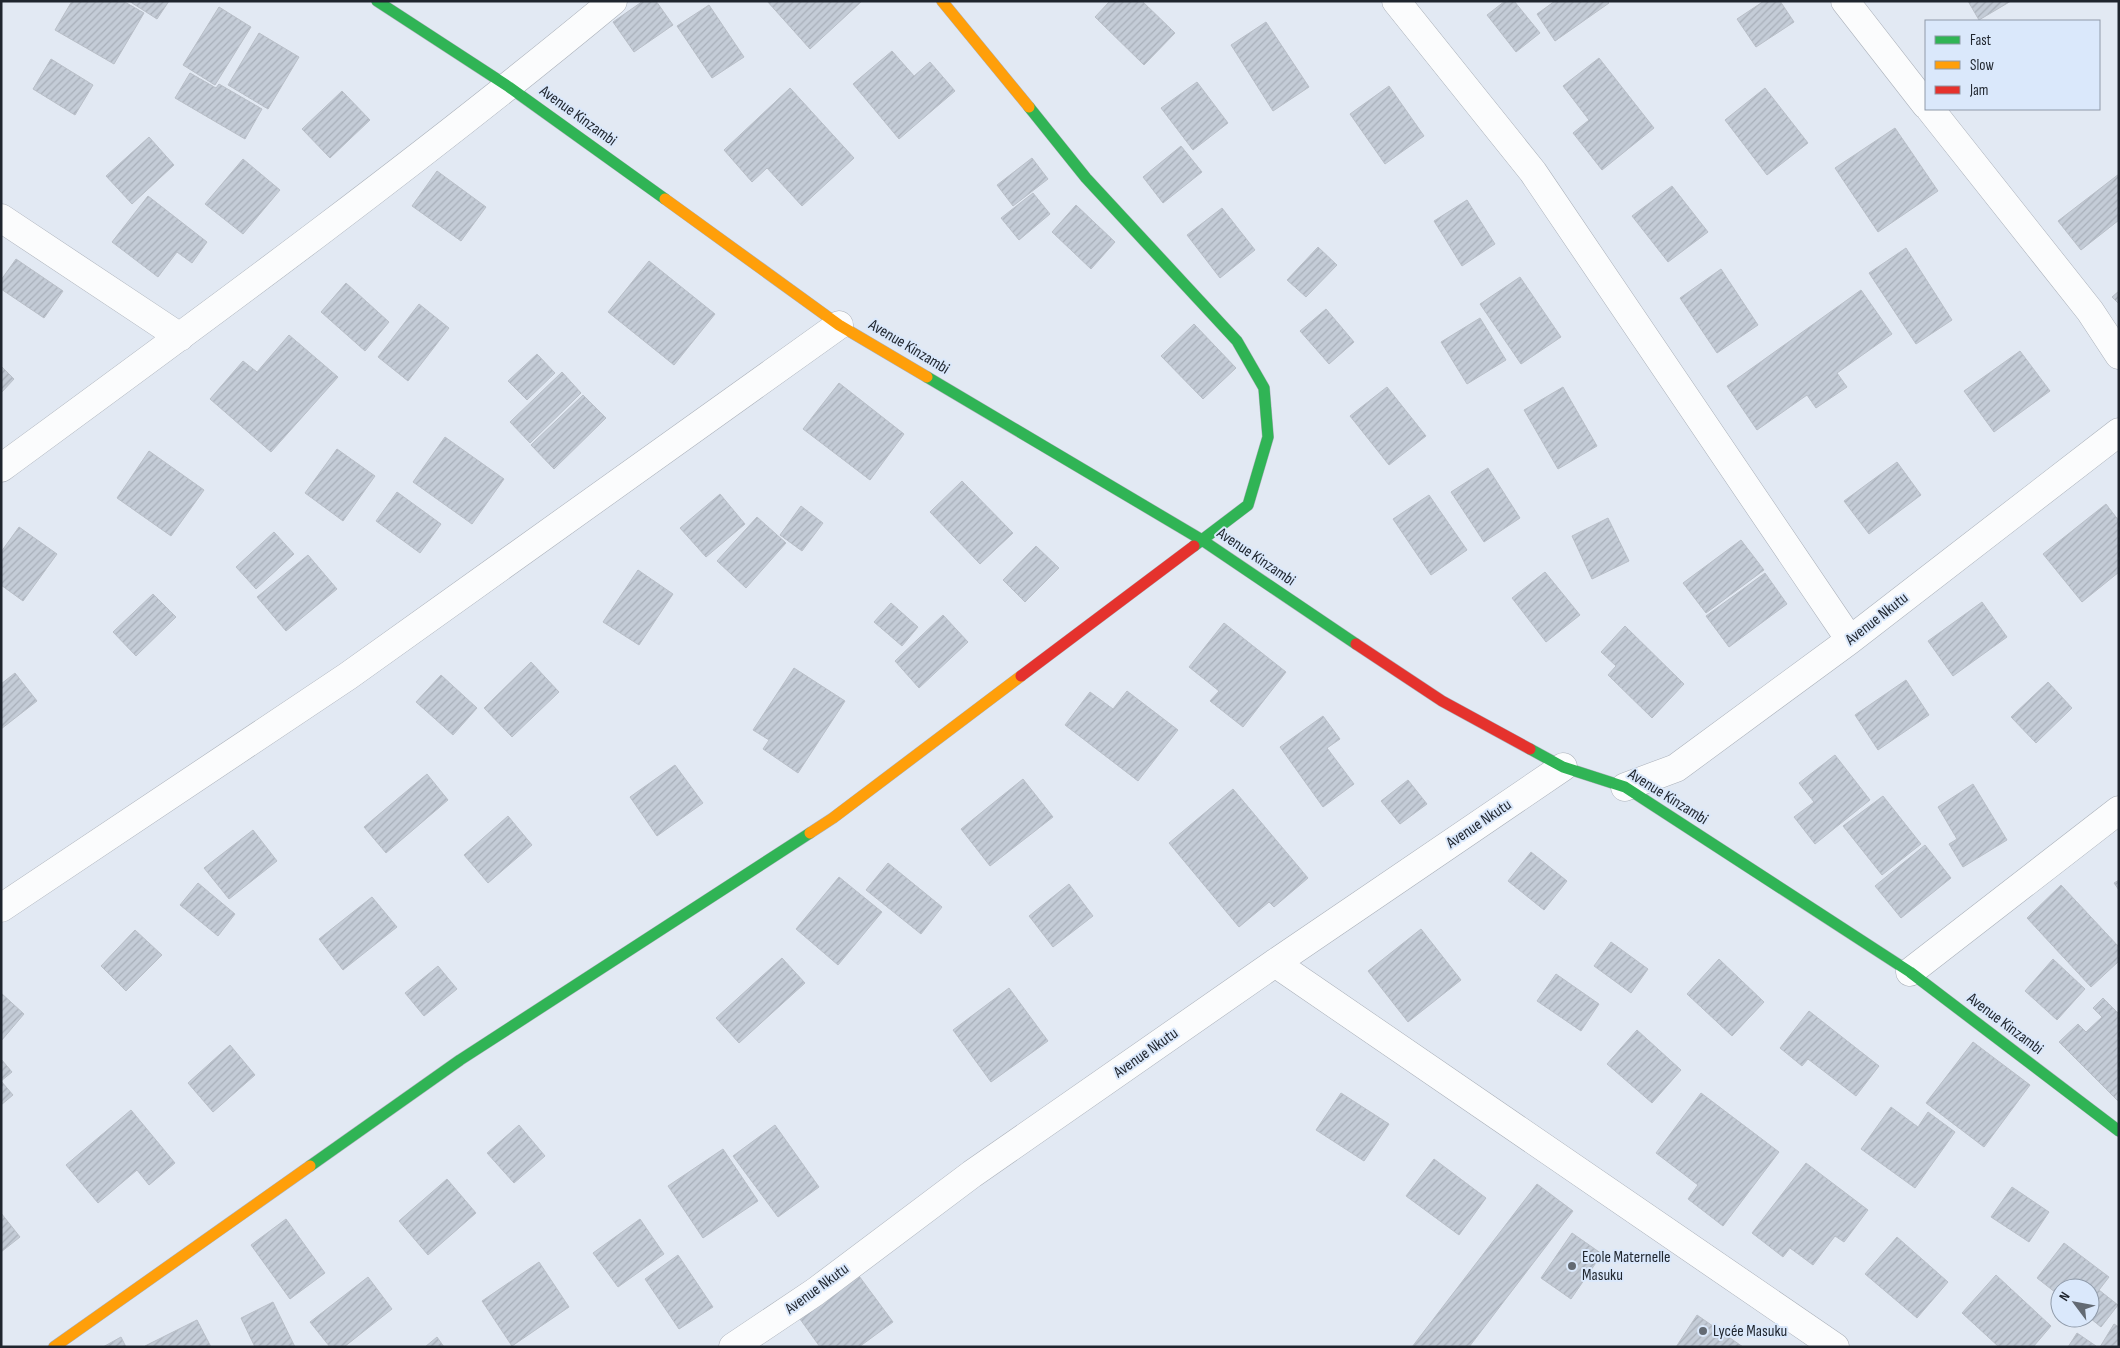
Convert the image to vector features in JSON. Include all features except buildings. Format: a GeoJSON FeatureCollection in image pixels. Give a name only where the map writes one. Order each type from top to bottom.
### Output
{"type":"FeatureCollection","features":[{"type":"Feature","properties":{"kind":"street","name":"Avenue Kinzambi"},"geometry":{"type":"LineString","coordinates":[[377,1],[509,87],[839,324],[1202,540],[1442,701],[1563,767],[1625,787],[1910,972],[2119,1131]]}},
{"type":"Feature","properties":{"kind":"street"},"geometry":{"type":"LineString","coordinates":[[1,468],[180,337],[509,87],[612,1]]}},
{"type":"Feature","properties":{"kind":"street"},"geometry":{"type":"LineString","coordinates":[[54,1347],[460,1060],[832,818],[1248,504],[1268,437],[1264,388],[1237,341],[1086,178],[942,1]]}},
{"type":"Feature","properties":{"kind":"street"},"geometry":{"type":"LineString","coordinates":[[1396,1],[1533,172],[1850,640]]}},
{"type":"Feature","properties":{"kind":"street"},"geometry":{"type":"LineString","coordinates":[[1845,1],[1925,104]]}},
{"type":"Feature","properties":{"kind":"street"},"geometry":{"type":"LineString","coordinates":[[1931,110],[2090,311],[2119,354]]}},
{"type":"Feature","properties":{"kind":"street"},"geometry":{"type":"LineString","coordinates":[[1,218],[180,337]]}},
{"type":"Feature","properties":{"kind":"street"},"geometry":{"type":"LineString","coordinates":[[1,908],[348,676],[839,324]]}},
{"type":"Feature","properties":{"kind":"street","name":"Avenue Nkutu"},"geometry":{"type":"LineString","coordinates":[[1625,787],[1676,768],[1850,640],[2119,432]]}},
{"type":"Feature","properties":{"kind":"street","name":"Avenue Nkutu"},"geometry":{"type":"LineString","coordinates":[[734,1347],[815,1292],[972,1174],[1275,962],[1563,767]]}},
{"type":"Feature","properties":{"kind":"street"},"geometry":{"type":"LineString","coordinates":[[1910,972],[2119,810]]}},
{"type":"Feature","properties":{"kind":"street"},"geometry":{"type":"LineString","coordinates":[[1275,962],[1835,1347]]}},
{"type":"Feature","properties":{"kind":"traffic: fast"},"geometry":{"type":"LineString","coordinates":[[377,1],[509,87],[665,199]]}},
{"type":"Feature","properties":{"kind":"traffic: fast"},"geometry":{"type":"LineString","coordinates":[[1029,107],[1086,178],[1237,341],[1264,388],[1268,437],[1248,505],[1194,546]]}},
{"type":"Feature","properties":{"kind":"traffic: fast"},"geometry":{"type":"LineString","coordinates":[[927,377],[1202,540],[1356,644]]}},
{"type":"Feature","properties":{"kind":"traffic: fast"},"geometry":{"type":"LineString","coordinates":[[1530,749],[1563,767],[1625,787],[1910,972],[2119,1131]]}},
{"type":"Feature","properties":{"kind":"traffic: fast"},"geometry":{"type":"LineString","coordinates":[[310,1166],[460,1060],[810,833]]}},
{"type":"Feature","properties":{"kind":"traffic: slow"},"geometry":{"type":"LineString","coordinates":[[942,1],[1029,107]]}},
{"type":"Feature","properties":{"kind":"traffic: slow"},"geometry":{"type":"LineString","coordinates":[[665,199],[839,325],[927,377]]}},
{"type":"Feature","properties":{"kind":"traffic: slow"},"geometry":{"type":"LineString","coordinates":[[810,833],[833,818],[1021,676]]}},
{"type":"Feature","properties":{"kind":"traffic: slow"},"geometry":{"type":"LineString","coordinates":[[54,1347],[310,1166]]}},
{"type":"Feature","properties":{"kind":"traffic: jam"},"geometry":{"type":"LineString","coordinates":[[1021,676],[1194,546]]}},
{"type":"Feature","properties":{"kind":"traffic: jam"},"geometry":{"type":"LineString","coordinates":[[1356,644],[1442,701],[1530,749]]}},
{"type":"Feature","properties":{"kind":"place","name":"Ecole Maternelle Masuku"},"geometry":{"type":"Point","coordinates":[1572,1266]}},
{"type":"Feature","properties":{"kind":"place","name":"Lycée Masuku"},"geometry":{"type":"Point","coordinates":[1703,1331]}}]}
